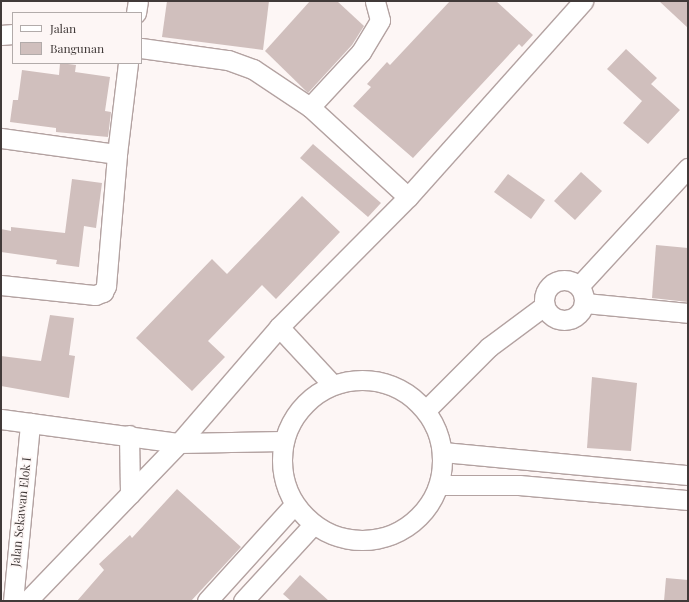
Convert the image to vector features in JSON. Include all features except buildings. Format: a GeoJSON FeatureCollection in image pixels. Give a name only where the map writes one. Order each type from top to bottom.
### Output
{"type":"FeatureCollection","features":[{"type":"Feature","properties":{"kind":"street"},"geometry":{"type":"LineString","coordinates":[[136,12],[138,1]]}},
{"type":"Feature","properties":{"kind":"street"},"geometry":{"type":"LineString","coordinates":[[310,107],[361,52],[380,20],[375,1]]}},
{"type":"Feature","properties":{"kind":"street"},"geometry":{"type":"LineString","coordinates":[[27,601],[179,443],[280,327],[408,197],[574,4]]}},
{"type":"Feature","properties":{"kind":"street"},"geometry":{"type":"LineString","coordinates":[[1,35],[12,34]]}},
{"type":"Feature","properties":{"kind":"street"},"geometry":{"type":"LineString","coordinates":[[142,48],[228,60],[253,69],[310,107],[408,197]]}},
{"type":"Feature","properties":{"kind":"street"},"geometry":{"type":"LineString","coordinates":[[1,285],[95,295],[103,292],[106,286],[116,154],[128,64]]}},
{"type":"Feature","properties":{"kind":"street"},"geometry":{"type":"LineString","coordinates":[[1,138],[116,154]]}},
{"type":"Feature","properties":{"kind":"street"},"geometry":{"type":"LineString","coordinates":[[582,294],[688,168]]}},
{"type":"Feature","properties":{"kind":"street"},"geometry":{"type":"LineString","coordinates":[[572,280],[582,294],[582,311],[575,318],[566,320],[549,314],[544,306],[544,297],[554,282],[572,280]]}},
{"type":"Feature","properties":{"kind":"street"},"geometry":{"type":"LineString","coordinates":[[582,294],[688,314]]}},
{"type":"Feature","properties":{"kind":"street"},"geometry":{"type":"LineString","coordinates":[[426,410],[489,347],[544,306]]}},
{"type":"Feature","properties":{"kind":"street"},"geometry":{"type":"LineString","coordinates":[[280,327],[332,384]]}},
{"type":"Feature","properties":{"kind":"street"},"geometry":{"type":"LineString","coordinates":[[366,379],[400,388],[426,410],[438,430],[443,452],[440,485],[425,512],[401,531],[371,540],[341,538],[313,525],[294,506],[284,485],[280,463],[283,441],[300,407],[332,384],[366,379]]}},
{"type":"Feature","properties":{"kind":"street"},"geometry":{"type":"LineString","coordinates":[[1,419],[129,435],[179,443],[283,441]]}},
{"type":"Feature","properties":{"kind":"street","name":"Jalan Sekawan Elok I"},"geometry":{"type":"LineString","coordinates":[[13,601],[30,423]]}},
{"type":"Feature","properties":{"kind":"street"},"geometry":{"type":"LineString","coordinates":[[129,435],[130,494]]}},
{"type":"Feature","properties":{"kind":"street"},"geometry":{"type":"LineString","coordinates":[[443,452],[688,475]]}},
{"type":"Feature","properties":{"kind":"street"},"geometry":{"type":"LineString","coordinates":[[440,485],[519,485],[688,500]]}},
{"type":"Feature","properties":{"kind":"street"},"geometry":{"type":"LineString","coordinates":[[207,601],[294,506]]}},
{"type":"Feature","properties":{"kind":"street"},"geometry":{"type":"LineString","coordinates":[[243,601],[313,525]]}}]}
